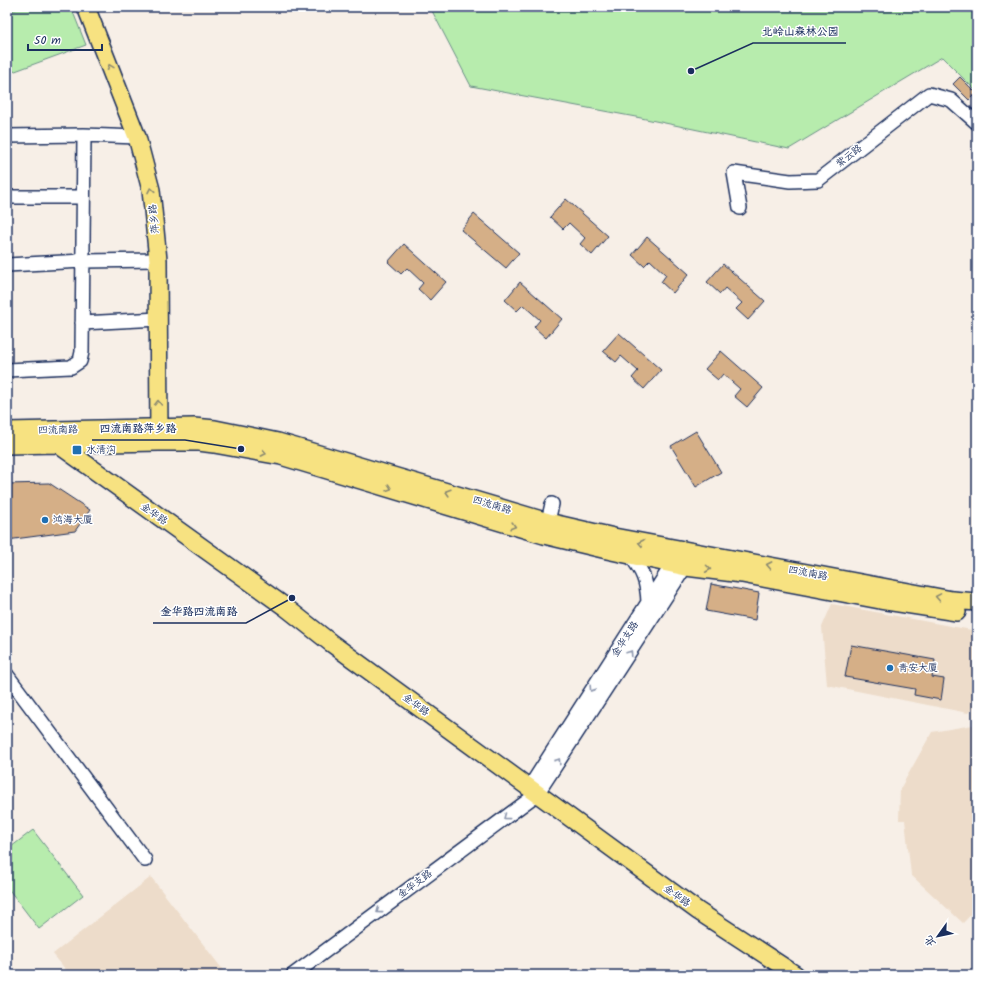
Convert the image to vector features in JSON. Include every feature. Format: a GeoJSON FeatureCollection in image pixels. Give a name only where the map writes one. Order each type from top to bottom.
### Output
{"type":"FeatureCollection","features":[{"type":"Feature","properties":{"kind":"main road","name":"萍乡路"},"geometry":{"type":"LineString","coordinates":[[86,7],[137,137],[151,190],[158,260],[158,436]]}},
{"type":"Feature","properties":{"kind":"main road","name":"四流南路"},"geometry":{"type":"LineString","coordinates":[[7,431],[39,430],[158,436],[214,444],[281,456],[546,529],[630,555],[747,561],[952,600],[977,602]]}},
{"type":"Feature","properties":{"kind":"main road","name":"金华路"},"geometry":{"type":"LineString","coordinates":[[39,430],[284,606],[331,643],[698,911],[796,975]]}},
{"type":"Feature","properties":{"kind":"main road","name":"四流南路"},"geometry":{"type":"LineString","coordinates":[[7,445],[58,445],[158,436]]}},
{"type":"Feature","properties":{"kind":"main road","name":"四流南路"},"geometry":{"type":"LineString","coordinates":[[546,529],[614,537],[742,574],[949,611],[977,614]]}},
{"type":"Feature","properties":{"kind":"street","name":"紫云路"},"geometry":{"type":"LineString","coordinates":[[740,208],[734,173],[790,181],[818,180],[929,94],[952,100],[977,123]]}},
{"type":"Feature","properties":{"kind":"street"},"geometry":{"type":"LineString","coordinates":[[7,136],[84,135],[137,137]]}},
{"type":"Feature","properties":{"kind":"street"},"geometry":{"type":"LineString","coordinates":[[7,370],[71,367],[80,361],[82,352],[84,135]]}},
{"type":"Feature","properties":{"kind":"street"},"geometry":{"type":"LineString","coordinates":[[7,197],[84,197]]}},
{"type":"Feature","properties":{"kind":"street"},"geometry":{"type":"LineString","coordinates":[[7,265],[83,261],[158,260]]}},
{"type":"Feature","properties":{"kind":"street"},"geometry":{"type":"LineString","coordinates":[[82,323],[159,319]]}},
{"type":"Feature","properties":{"kind":"street"},"geometry":{"type":"LineString","coordinates":[[546,529],[552,504]]}},
{"type":"Feature","properties":{"kind":"street"},"geometry":{"type":"LineString","coordinates":[[630,555],[638,566],[645,580],[648,602]]}},
{"type":"Feature","properties":{"kind":"street"},"geometry":{"type":"LineString","coordinates":[[533,791],[684,558]]}},
{"type":"Feature","properties":{"kind":"street","name":"金华支路"},"geometry":{"type":"LineString","coordinates":[[293,975],[533,791],[648,602],[684,558]]}},
{"type":"Feature","properties":{"kind":"street"},"geometry":{"type":"LineString","coordinates":[[7,675],[145,860]]}},
{"type":"Feature","properties":{"kind":"shaded area"},"geometry":{"type":"Polygon","coordinates":[[[832,604],[977,631],[977,704],[968,713],[827,685],[822,627],[832,604]]]}},
{"type":"Feature","properties":{"kind":"shaded area"},"geometry":{"type":"Polygon","coordinates":[[[977,721],[977,908],[963,923],[911,875],[905,820],[899,820],[900,789],[932,732],[973,725],[977,721]]]}},
{"type":"Feature","properties":{"kind":"shaded area"},"geometry":{"type":"Polygon","coordinates":[[[151,877],[227,975],[70,975],[53,954],[151,877]]]}},
{"type":"Feature","properties":{"kind":"green space"},"geometry":{"type":"Polygon","coordinates":[[[22,7],[71,7],[86,45],[7,74],[7,12],[22,7]]]}},
{"type":"Feature","properties":{"kind":"green space"},"geometry":{"type":"Polygon","coordinates":[[[430,7],[977,7],[977,92],[942,57],[789,149],[641,118],[471,86],[430,7]]]}},
{"type":"Feature","properties":{"kind":"green space"},"geometry":{"type":"Polygon","coordinates":[[[33,830],[83,895],[39,929],[7,887],[7,850],[33,830]]]}},
{"type":"Feature","properties":{"kind":"building"},"geometry":{"type":"Polygon","coordinates":[[[960,77],[976,93],[969,100],[953,84],[960,77]]]}},
{"type":"Feature","properties":{"kind":"building"},"geometry":{"type":"Polygon","coordinates":[[[566,199],[608,236],[592,255],[580,244],[585,238],[569,223],[563,229],[550,217],[566,199]]]}},
{"type":"Feature","properties":{"kind":"building"},"geometry":{"type":"Polygon","coordinates":[[[474,214],[519,253],[506,268],[461,230],[474,214]]]}},
{"type":"Feature","properties":{"kind":"building"},"geometry":{"type":"Polygon","coordinates":[[[647,237],[689,274],[673,293],[661,282],[666,275],[650,260],[644,266],[632,255],[647,237]]]}},
{"type":"Feature","properties":{"kind":"building"},"geometry":{"type":"Polygon","coordinates":[[[404,244],[446,282],[430,300],[418,289],[423,283],[407,268],[401,274],[388,262],[404,244]]]}},
{"type":"Feature","properties":{"kind":"building"},"geometry":{"type":"Polygon","coordinates":[[[723,264],[765,301],[748,320],[736,309],[742,303],[725,288],[720,294],[707,282],[723,264]]]}},
{"type":"Feature","properties":{"kind":"building"},"geometry":{"type":"Polygon","coordinates":[[[520,282],[562,319],[546,338],[534,327],[540,320],[523,305],[517,311],[505,300],[520,282]]]}},
{"type":"Feature","properties":{"kind":"building"},"geometry":{"type":"Polygon","coordinates":[[[619,333],[661,370],[644,389],[632,378],[638,371],[621,356],[616,362],[603,351],[619,333]]]}},
{"type":"Feature","properties":{"kind":"building"},"geometry":{"type":"Polygon","coordinates":[[[721,351],[763,388],[747,407],[734,396],[740,389],[723,374],[718,380],[705,369],[721,351]]]}},
{"type":"Feature","properties":{"kind":"building"},"geometry":{"type":"Polygon","coordinates":[[[696,431],[721,472],[696,487],[671,446],[696,431]]]}},
{"type":"Feature","properties":{"kind":"building","name":"鸿海大厦"},"geometry":{"type":"Polygon","coordinates":[[[49,483],[90,510],[75,531],[7,540],[7,484],[49,483]]]}},
{"type":"Feature","properties":{"kind":"building"},"geometry":{"type":"Polygon","coordinates":[[[711,584],[759,593],[755,620],[706,611],[711,584]]]}},
{"type":"Feature","properties":{"kind":"building","name":"青安大厦"},"geometry":{"type":"Polygon","coordinates":[[[851,645],[935,660],[932,677],[944,679],[941,700],[914,695],[915,689],[845,677],[851,645]]]}},
{"type":"Feature","properties":{"kind":"place","name":"北岭山森林公园"},"geometry":{"type":"Point","coordinates":[691,71]}},
{"type":"Feature","properties":{"kind":"place","name":"四流南路萍乡路"},"geometry":{"type":"Point","coordinates":[241,449]}},
{"type":"Feature","properties":{"kind":"place","name":"水清沟"},"geometry":{"type":"Point","coordinates":[77,450]}},
{"type":"Feature","properties":{"kind":"place","name":"鸿海大厦"},"geometry":{"type":"Point","coordinates":[45,520]}},
{"type":"Feature","properties":{"kind":"place","name":"金华路四流南路"},"geometry":{"type":"Point","coordinates":[292,598]}},
{"type":"Feature","properties":{"kind":"place","name":"青安大厦"},"geometry":{"type":"Point","coordinates":[890,668]}}]}
